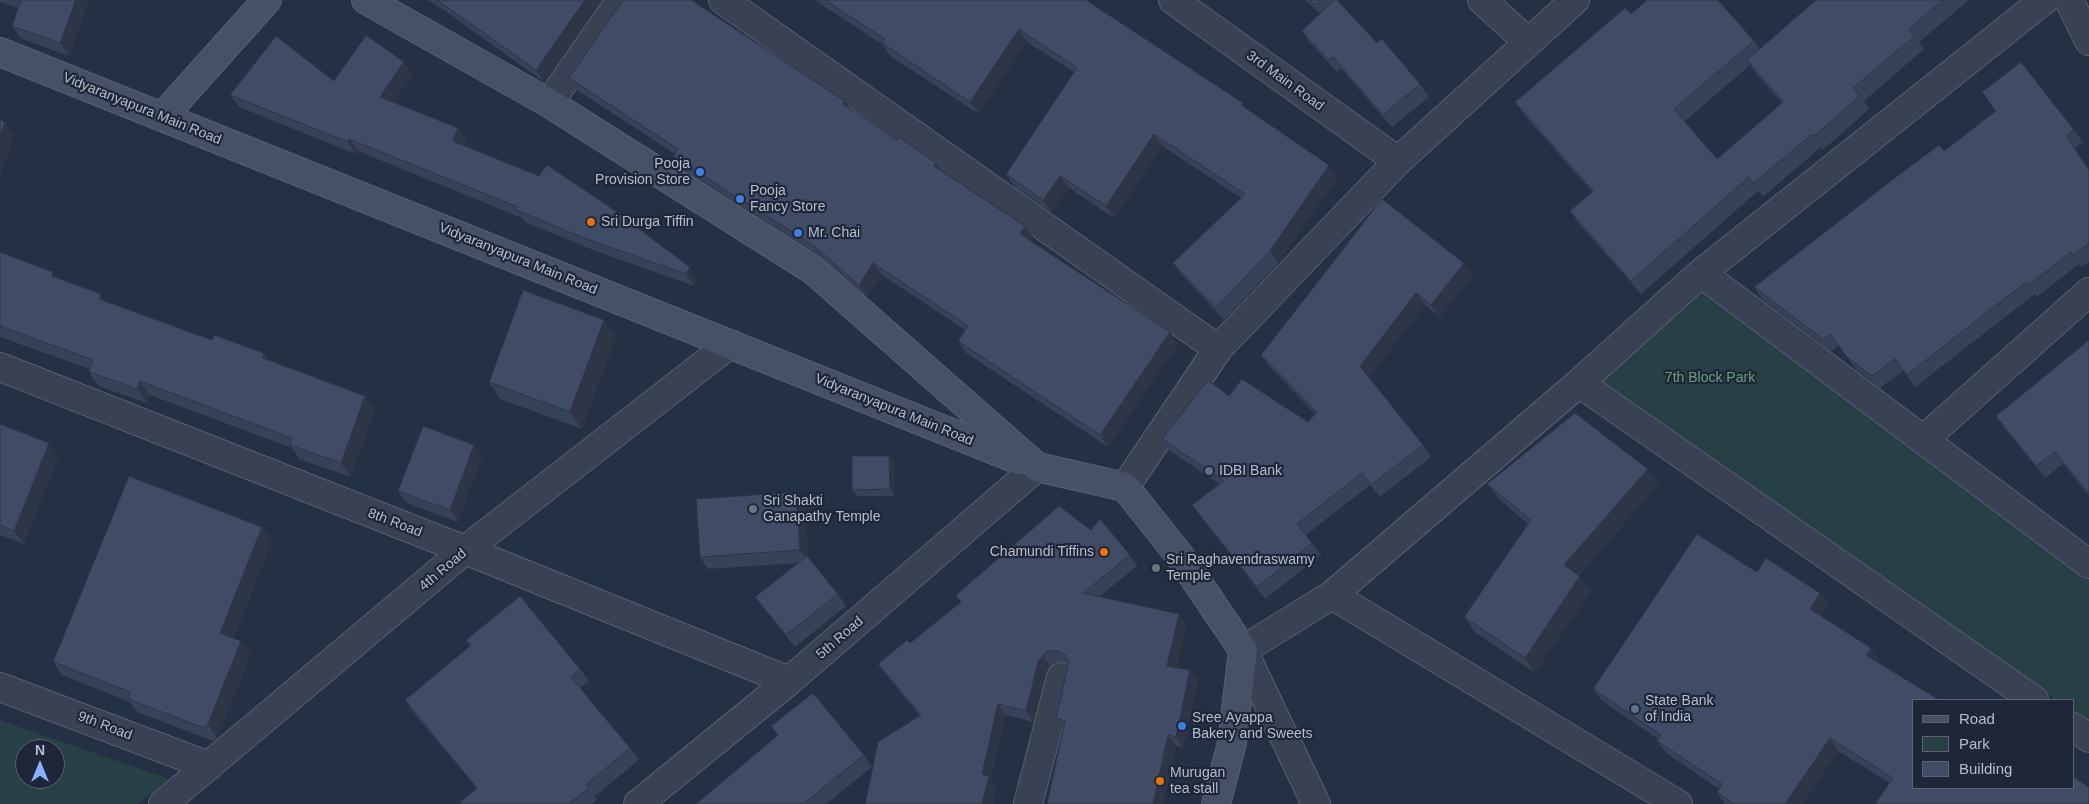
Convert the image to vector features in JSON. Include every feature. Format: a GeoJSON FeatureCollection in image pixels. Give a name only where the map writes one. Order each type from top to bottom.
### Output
{"type":"FeatureCollection","features":[{"type":"Feature","properties":{"kind":"main road"},"geometry":{"type":"LineString","coordinates":[[162,117],[267,0]]}},
{"type":"Feature","properties":{"kind":"main road"},"geometry":{"type":"LineString","coordinates":[[366,0],[549,102],[813,270],[1036,467]]}},
{"type":"Feature","properties":{"kind":"main road","name":"Vidyaranyapura Main Road"},"geometry":{"type":"LineString","coordinates":[[0,52],[1036,467],[1126,487]]}},
{"type":"Feature","properties":{"kind":"main road"},"geometry":{"type":"LineString","coordinates":[[1126,487],[1179,555],[1243,650],[1232,743],[1216,804]]}},
{"type":"Feature","properties":{"kind":"street"},"geometry":{"type":"LineString","coordinates":[[549,102],[621,0]]}},
{"type":"Feature","properties":{"kind":"street"},"geometry":{"type":"LineString","coordinates":[[723,0],[1218,349]]}},
{"type":"Feature","properties":{"kind":"street","name":"3rd Main Road"},"geometry":{"type":"LineString","coordinates":[[1173,0],[1398,161]]}},
{"type":"Feature","properties":{"kind":"street"},"geometry":{"type":"LineString","coordinates":[[1482,0],[1528,42]]}},
{"type":"Feature","properties":{"kind":"street"},"geometry":{"type":"LineString","coordinates":[[1126,487],[1218,349],[1398,161],[1575,0]]}},
{"type":"Feature","properties":{"kind":"street"},"geometry":{"type":"LineString","coordinates":[[1316,804],[1243,650],[1332,594],[1579,383],[1701,273],[2044,0]]}},
{"type":"Feature","properties":{"kind":"street"},"geometry":{"type":"LineString","coordinates":[[2069,0],[2089,41]]}},
{"type":"Feature","properties":{"kind":"street"},"geometry":{"type":"LineString","coordinates":[[1701,273],[2089,564]]}},
{"type":"Feature","properties":{"kind":"street"},"geometry":{"type":"LineString","coordinates":[[1923,440],[2089,292]]}},
{"type":"Feature","properties":{"kind":"street","name":"4th Road"},"geometry":{"type":"LineString","coordinates":[[163,804],[465,550],[730,344]]}},
{"type":"Feature","properties":{"kind":"street","name":"8th Road"},"geometry":{"type":"LineString","coordinates":[[0,367],[465,550],[790,681]]}},
{"type":"Feature","properties":{"kind":"street"},"geometry":{"type":"LineString","coordinates":[[1579,383],[2033,699]]}},
{"type":"Feature","properties":{"kind":"street","name":"5th Road"},"geometry":{"type":"LineString","coordinates":[[638,804],[790,681],[1036,467]]}},
{"type":"Feature","properties":{"kind":"street"},"geometry":{"type":"LineString","coordinates":[[1332,594],[1678,804]]}},
{"type":"Feature","properties":{"kind":"street"},"geometry":{"type":"LineString","coordinates":[[1028,804],[1061,676]]}},
{"type":"Feature","properties":{"kind":"street","name":"9th Road"},"geometry":{"type":"LineString","coordinates":[[0,687],[209,766]]}},
{"type":"Feature","properties":{"kind":"street"},"geometry":{"type":"LineString","coordinates":[[2074,728],[2089,738]]}},
{"type":"Feature","properties":{"kind":"green space","name":"7th Block Park"},"geometry":{"type":"Polygon","coordinates":[[[1703,289],[2089,578],[2089,723],[2074,713],[2074,699],[2055,699],[1599,382],[1703,289]]]}},
{"type":"Feature","properties":{"kind":"green space"},"geometry":{"type":"Polygon","coordinates":[[[0,720],[54,739],[15,739],[15,789],[65,789],[65,743],[169,779],[138,804],[0,804],[0,720]]]}},
{"type":"Feature","properties":{"kind":"building"},"geometry":{"type":"Polygon","coordinates":[[[21,0],[76,0],[60,43],[12,26],[21,0]]]}},
{"type":"Feature","properties":{"kind":"building"},"geometry":{"type":"Polygon","coordinates":[[[437,0],[585,0],[536,70],[437,0]]]}},
{"type":"Feature","properties":{"kind":"building"},"geometry":{"type":"Polygon","coordinates":[[[623,0],[691,0],[845,101],[843,104],[897,140],[899,137],[936,163],[934,166],[1025,226],[1020,234],[1170,332],[1100,435],[958,341],[968,326],[873,263],[859,285],[813,245],[674,157],[678,149],[569,78],[623,0]]]}},
{"type":"Feature","properties":{"kind":"building"},"geometry":{"type":"Polygon","coordinates":[[[825,0],[1086,0],[1243,103],[1241,105],[1329,165],[1270,251],[1216,308],[1173,263],[1245,194],[1154,134],[1106,206],[1060,176],[1043,200],[1006,174],[1077,68],[1019,29],[970,102],[882,43],[885,39],[825,0]]]}},
{"type":"Feature","properties":{"kind":"building"},"geometry":{"type":"Polygon","coordinates":[[[1309,0],[1320,0],[1315,5],[1309,0]]]}},
{"type":"Feature","properties":{"kind":"building"},"geometry":{"type":"Polygon","coordinates":[[[1334,0],[1337,0],[1377,43],[1382,39],[1420,84],[1383,115],[1333,57],[1329,60],[1302,31],[1334,0]]]}},
{"type":"Feature","properties":{"kind":"building"},"geometry":{"type":"Polygon","coordinates":[[[1647,0],[1718,0],[1754,41],[1674,109],[1717,159],[1783,102],[1747,60],[1816,0],[1943,0],[1909,29],[1915,36],[1853,88],[1860,96],[1814,136],[1812,134],[1754,183],[1749,177],[1631,281],[1570,211],[1593,191],[1515,102],[1625,8],[1631,14],[1647,0]]]}},
{"type":"Feature","properties":{"kind":"building"},"geometry":{"type":"Polygon","coordinates":[[[366,35],[404,62],[380,97],[458,128],[453,141],[539,176],[547,165],[607,205],[690,267],[686,274],[584,238],[516,210],[518,207],[349,139],[348,142],[230,95],[276,36],[334,81],[366,35]]]}},
{"type":"Feature","properties":{"kind":"building"},"geometry":{"type":"Polygon","coordinates":[[[2021,62],[2074,130],[2066,136],[2089,170],[2089,244],[2072,255],[2071,252],[2029,285],[2026,282],[1907,375],[1895,359],[1872,376],[1848,358],[1830,334],[1823,339],[1754,287],[1939,145],[1944,151],[1996,111],[1982,92],[2021,62]]]}},
{"type":"Feature","properties":{"kind":"building"},"geometry":{"type":"Polygon","coordinates":[[[0,120],[5,122],[0,136],[0,120]]]}},
{"type":"Feature","properties":{"kind":"building"},"geometry":{"type":"Polygon","coordinates":[[[1382,199],[1464,263],[1431,305],[1416,293],[1360,366],[1423,445],[1371,485],[1362,473],[1297,524],[1312,543],[1257,587],[1192,505],[1224,481],[1162,439],[1208,380],[1229,396],[1242,379],[1308,422],[1317,412],[1261,355],[1382,199]]]}},
{"type":"Feature","properties":{"kind":"building"},"geometry":{"type":"Polygon","coordinates":[[[0,252],[53,272],[52,276],[101,294],[99,299],[212,340],[214,335],[264,353],[263,358],[365,396],[341,463],[290,445],[292,438],[140,381],[137,389],[89,372],[93,360],[0,326],[0,252]]]}},
{"type":"Feature","properties":{"kind":"building"},"geometry":{"type":"Polygon","coordinates":[[[523,290],[604,320],[570,412],[489,382],[523,290]]]}},
{"type":"Feature","properties":{"kind":"building"},"geometry":{"type":"Polygon","coordinates":[[[2089,340],[2089,494],[2055,452],[2036,466],[1996,416],[2089,340]]]}},
{"type":"Feature","properties":{"kind":"building"},"geometry":{"type":"Polygon","coordinates":[[[1575,413],[1648,469],[1564,565],[1580,576],[1525,658],[1464,617],[1531,520],[1487,484],[1575,413]]]}},
{"type":"Feature","properties":{"kind":"building"},"geometry":{"type":"Polygon","coordinates":[[[0,424],[49,443],[14,531],[0,525],[0,424]]]}},
{"type":"Feature","properties":{"kind":"building"},"geometry":{"type":"Polygon","coordinates":[[[423,426],[474,445],[450,510],[398,491],[423,426]]]}},
{"type":"Feature","properties":{"kind":"building"},"geometry":{"type":"Polygon","coordinates":[[[852,456],[889,456],[890,489],[852,490],[852,456]]]}},
{"type":"Feature","properties":{"kind":"building"},"geometry":{"type":"Polygon","coordinates":[[[129,476],[262,527],[220,633],[241,641],[208,724],[204,728],[128,699],[130,692],[53,662],[129,476]]]}},
{"type":"Feature","properties":{"kind":"building"},"geometry":{"type":"Polygon","coordinates":[[[796,492],[800,550],[700,557],[696,499],[796,492]]]}},
{"type":"Feature","properties":{"kind":"building"},"geometry":{"type":"Polygon","coordinates":[[[1059,506],[1091,530],[1100,519],[1130,555],[1083,593],[1179,614],[1167,666],[1190,670],[1176,737],[1168,735],[1153,804],[1047,804],[1065,721],[1056,718],[1069,662],[1065,655],[1058,651],[1049,651],[1038,662],[1026,711],[998,704],[982,774],[989,776],[982,804],[865,804],[878,742],[921,715],[878,664],[907,640],[910,643],[961,602],[956,595],[1059,506]]]}},
{"type":"Feature","properties":{"kind":"building"},"geometry":{"type":"Polygon","coordinates":[[[1697,534],[1757,572],[1766,558],[1820,593],[1810,609],[1871,648],[1866,655],[1937,699],[1912,699],[1912,789],[2074,789],[2074,778],[2089,787],[2089,804],[1875,804],[1893,778],[1830,738],[1785,804],[1734,804],[1717,792],[1722,784],[1657,741],[1661,735],[1593,689],[1697,534]]]}},
{"type":"Feature","properties":{"kind":"building"},"geometry":{"type":"Polygon","coordinates":[[[807,556],[838,594],[786,635],[755,597],[807,556]]]}},
{"type":"Feature","properties":{"kind":"building"},"geometry":{"type":"Polygon","coordinates":[[[520,596],[580,669],[571,677],[630,748],[586,785],[589,788],[568,804],[458,804],[477,788],[405,700],[471,645],[466,640],[520,596]]]}},
{"type":"Feature","properties":{"kind":"building"},"geometry":{"type":"Polygon","coordinates":[[[813,693],[864,755],[803,804],[696,804],[778,735],[771,726],[813,693]]]}},
{"type":"Feature","properties":{"kind":"place","name":"Pooja Provision Store"},"geometry":{"type":"Point","coordinates":[700,172]}},
{"type":"Feature","properties":{"kind":"place","name":"Pooja Fancy Store"},"geometry":{"type":"Point","coordinates":[740,199]}},
{"type":"Feature","properties":{"kind":"place","name":"Sri Durga Tiffin"},"geometry":{"type":"Point","coordinates":[591,222]}},
{"type":"Feature","properties":{"kind":"place","name":"Mr. Chai"},"geometry":{"type":"Point","coordinates":[798,233]}},
{"type":"Feature","properties":{"kind":"place","name":"IDBI Bank"},"geometry":{"type":"Point","coordinates":[1209,471]}},
{"type":"Feature","properties":{"kind":"place","name":"Sri Shakti Ganapathy Temple"},"geometry":{"type":"Point","coordinates":[753,509]}},
{"type":"Feature","properties":{"kind":"place","name":"Chamundi Tiffins"},"geometry":{"type":"Point","coordinates":[1104,552]}},
{"type":"Feature","properties":{"kind":"place","name":"Sri Raghavendraswamy Temple"},"geometry":{"type":"Point","coordinates":[1156,568]}},
{"type":"Feature","properties":{"kind":"place","name":"State Bank of India"},"geometry":{"type":"Point","coordinates":[1635,709]}},
{"type":"Feature","properties":{"kind":"place","name":"Sree Ayappa Bakery and Sweets"},"geometry":{"type":"Point","coordinates":[1182,726]}},
{"type":"Feature","properties":{"kind":"place","name":"Murugan tea stall"},"geometry":{"type":"Point","coordinates":[1160,781]}}]}
